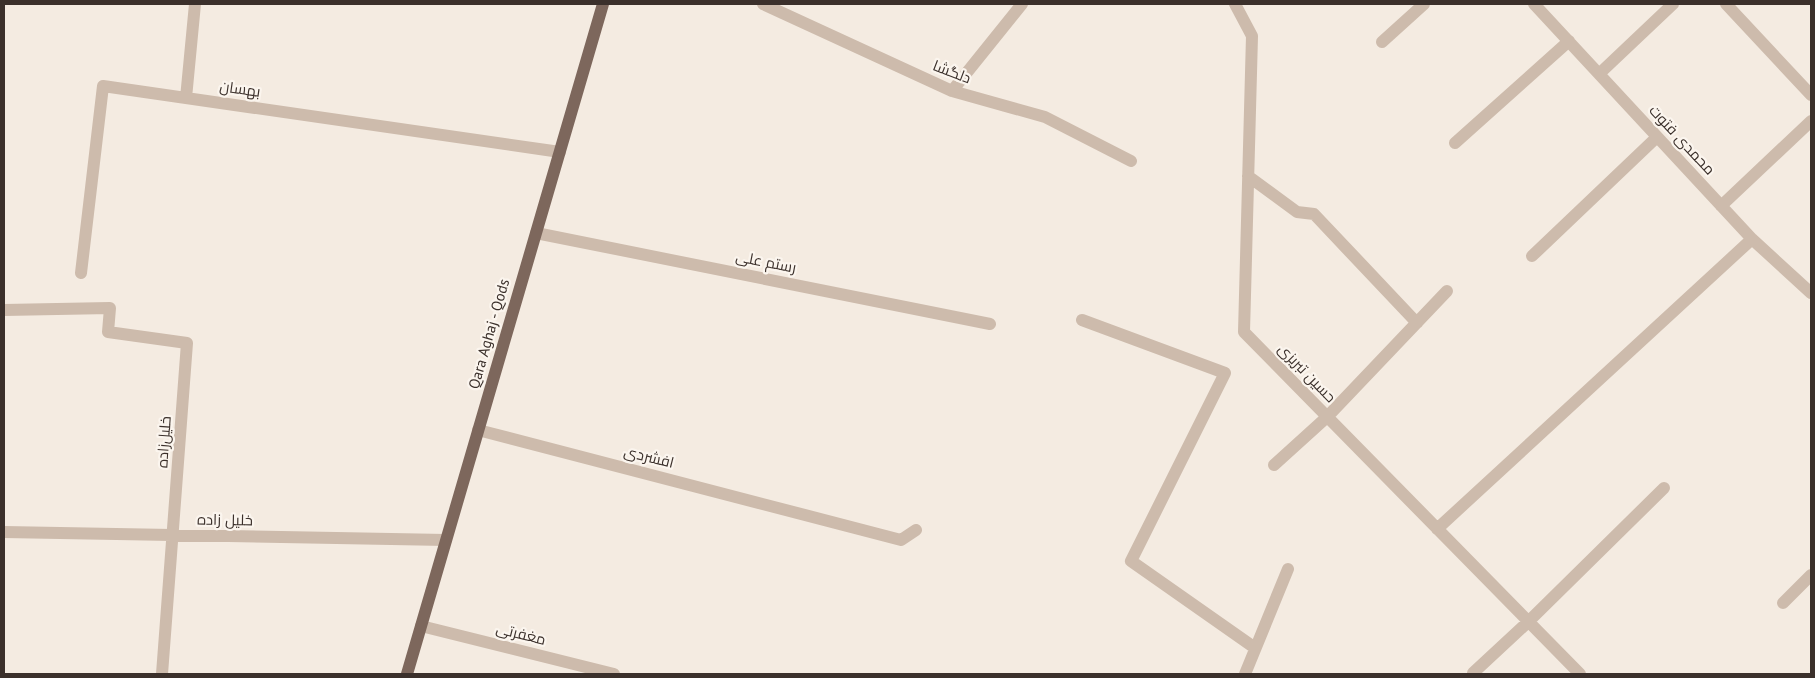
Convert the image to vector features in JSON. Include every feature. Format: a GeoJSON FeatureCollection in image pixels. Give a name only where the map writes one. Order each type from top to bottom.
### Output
{"type":"FeatureCollection","features":[{"type":"Feature","properties":{"kind":"main road","name":"Qara Aghaj - Qods"},"geometry":{"type":"LineString","coordinates":[[407,674],[603,4]]}},
{"type":"Feature","properties":{"kind":"street"},"geometry":{"type":"LineString","coordinates":[[186,98],[195,4]]}},
{"type":"Feature","properties":{"kind":"street","name":"دلگشا"},"geometry":{"type":"LineString","coordinates":[[763,4],[952,92],[1046,117],[1131,161]]}},
{"type":"Feature","properties":{"kind":"street"},"geometry":{"type":"LineString","coordinates":[[952,92],[1022,4]]}},
{"type":"Feature","properties":{"kind":"street","name":"حسین تبریزی"},"geometry":{"type":"LineString","coordinates":[[1235,4],[1252,36],[1244,332],[1580,674]]}},
{"type":"Feature","properties":{"kind":"street"},"geometry":{"type":"LineString","coordinates":[[1382,42],[1424,4]]}},
{"type":"Feature","properties":{"kind":"street","name":"محمدی فتوت"},"geometry":{"type":"LineString","coordinates":[[1534,4],[1752,239],[1810,289]]}},
{"type":"Feature","properties":{"kind":"street"},"geometry":{"type":"LineString","coordinates":[[1599,74],[1673,4]]}},
{"type":"Feature","properties":{"kind":"street"},"geometry":{"type":"LineString","coordinates":[[1726,4],[1811,95]]}},
{"type":"Feature","properties":{"kind":"street"},"geometry":{"type":"LineString","coordinates":[[1455,143],[1569,42]]}},
{"type":"Feature","properties":{"kind":"street","name":"بهسان"},"geometry":{"type":"LineString","coordinates":[[81,273],[103,86],[560,152]]}},
{"type":"Feature","properties":{"kind":"street"},"geometry":{"type":"LineString","coordinates":[[1721,206],[1811,121]]}},
{"type":"Feature","properties":{"kind":"street"},"geometry":{"type":"LineString","coordinates":[[1532,256],[1658,137]]}},
{"type":"Feature","properties":{"kind":"street"},"geometry":{"type":"LineString","coordinates":[[1248,176],[1296,212],[1314,214],[1417,323]]}},
{"type":"Feature","properties":{"kind":"street","name":"رستم علی"},"geometry":{"type":"LineString","coordinates":[[536,233],[990,324]]}},
{"type":"Feature","properties":{"kind":"street"},"geometry":{"type":"LineString","coordinates":[[1437,529],[1752,239]]}},
{"type":"Feature","properties":{"kind":"street"},"geometry":{"type":"LineString","coordinates":[[1274,465],[1327,417],[1447,291]]}},
{"type":"Feature","properties":{"kind":"street","name":"خلیل‌زاده"},"geometry":{"type":"LineString","coordinates":[[4,310],[110,308],[108,332],[187,343],[162,674]]}},
{"type":"Feature","properties":{"kind":"street"},"geometry":{"type":"LineString","coordinates":[[1082,320],[1225,373],[1131,561],[1255,648]]}},
{"type":"Feature","properties":{"kind":"street","name":"افشردی"},"geometry":{"type":"LineString","coordinates":[[478,430],[901,540],[916,530]]}},
{"type":"Feature","properties":{"kind":"street"},"geometry":{"type":"LineString","coordinates":[[1473,673],[1528,622],[1664,488]]}},
{"type":"Feature","properties":{"kind":"street","name":"خلیل زاده"},"geometry":{"type":"LineString","coordinates":[[4,532],[446,540]]}},
{"type":"Feature","properties":{"kind":"street"},"geometry":{"type":"LineString","coordinates":[[1245,674],[1288,569]]}},
{"type":"Feature","properties":{"kind":"street"},"geometry":{"type":"LineString","coordinates":[[1783,603],[1811,575]]}},
{"type":"Feature","properties":{"kind":"street","name":"مغفرتی"},"geometry":{"type":"LineString","coordinates":[[421,626],[587,671],[614,674]]}}]}
